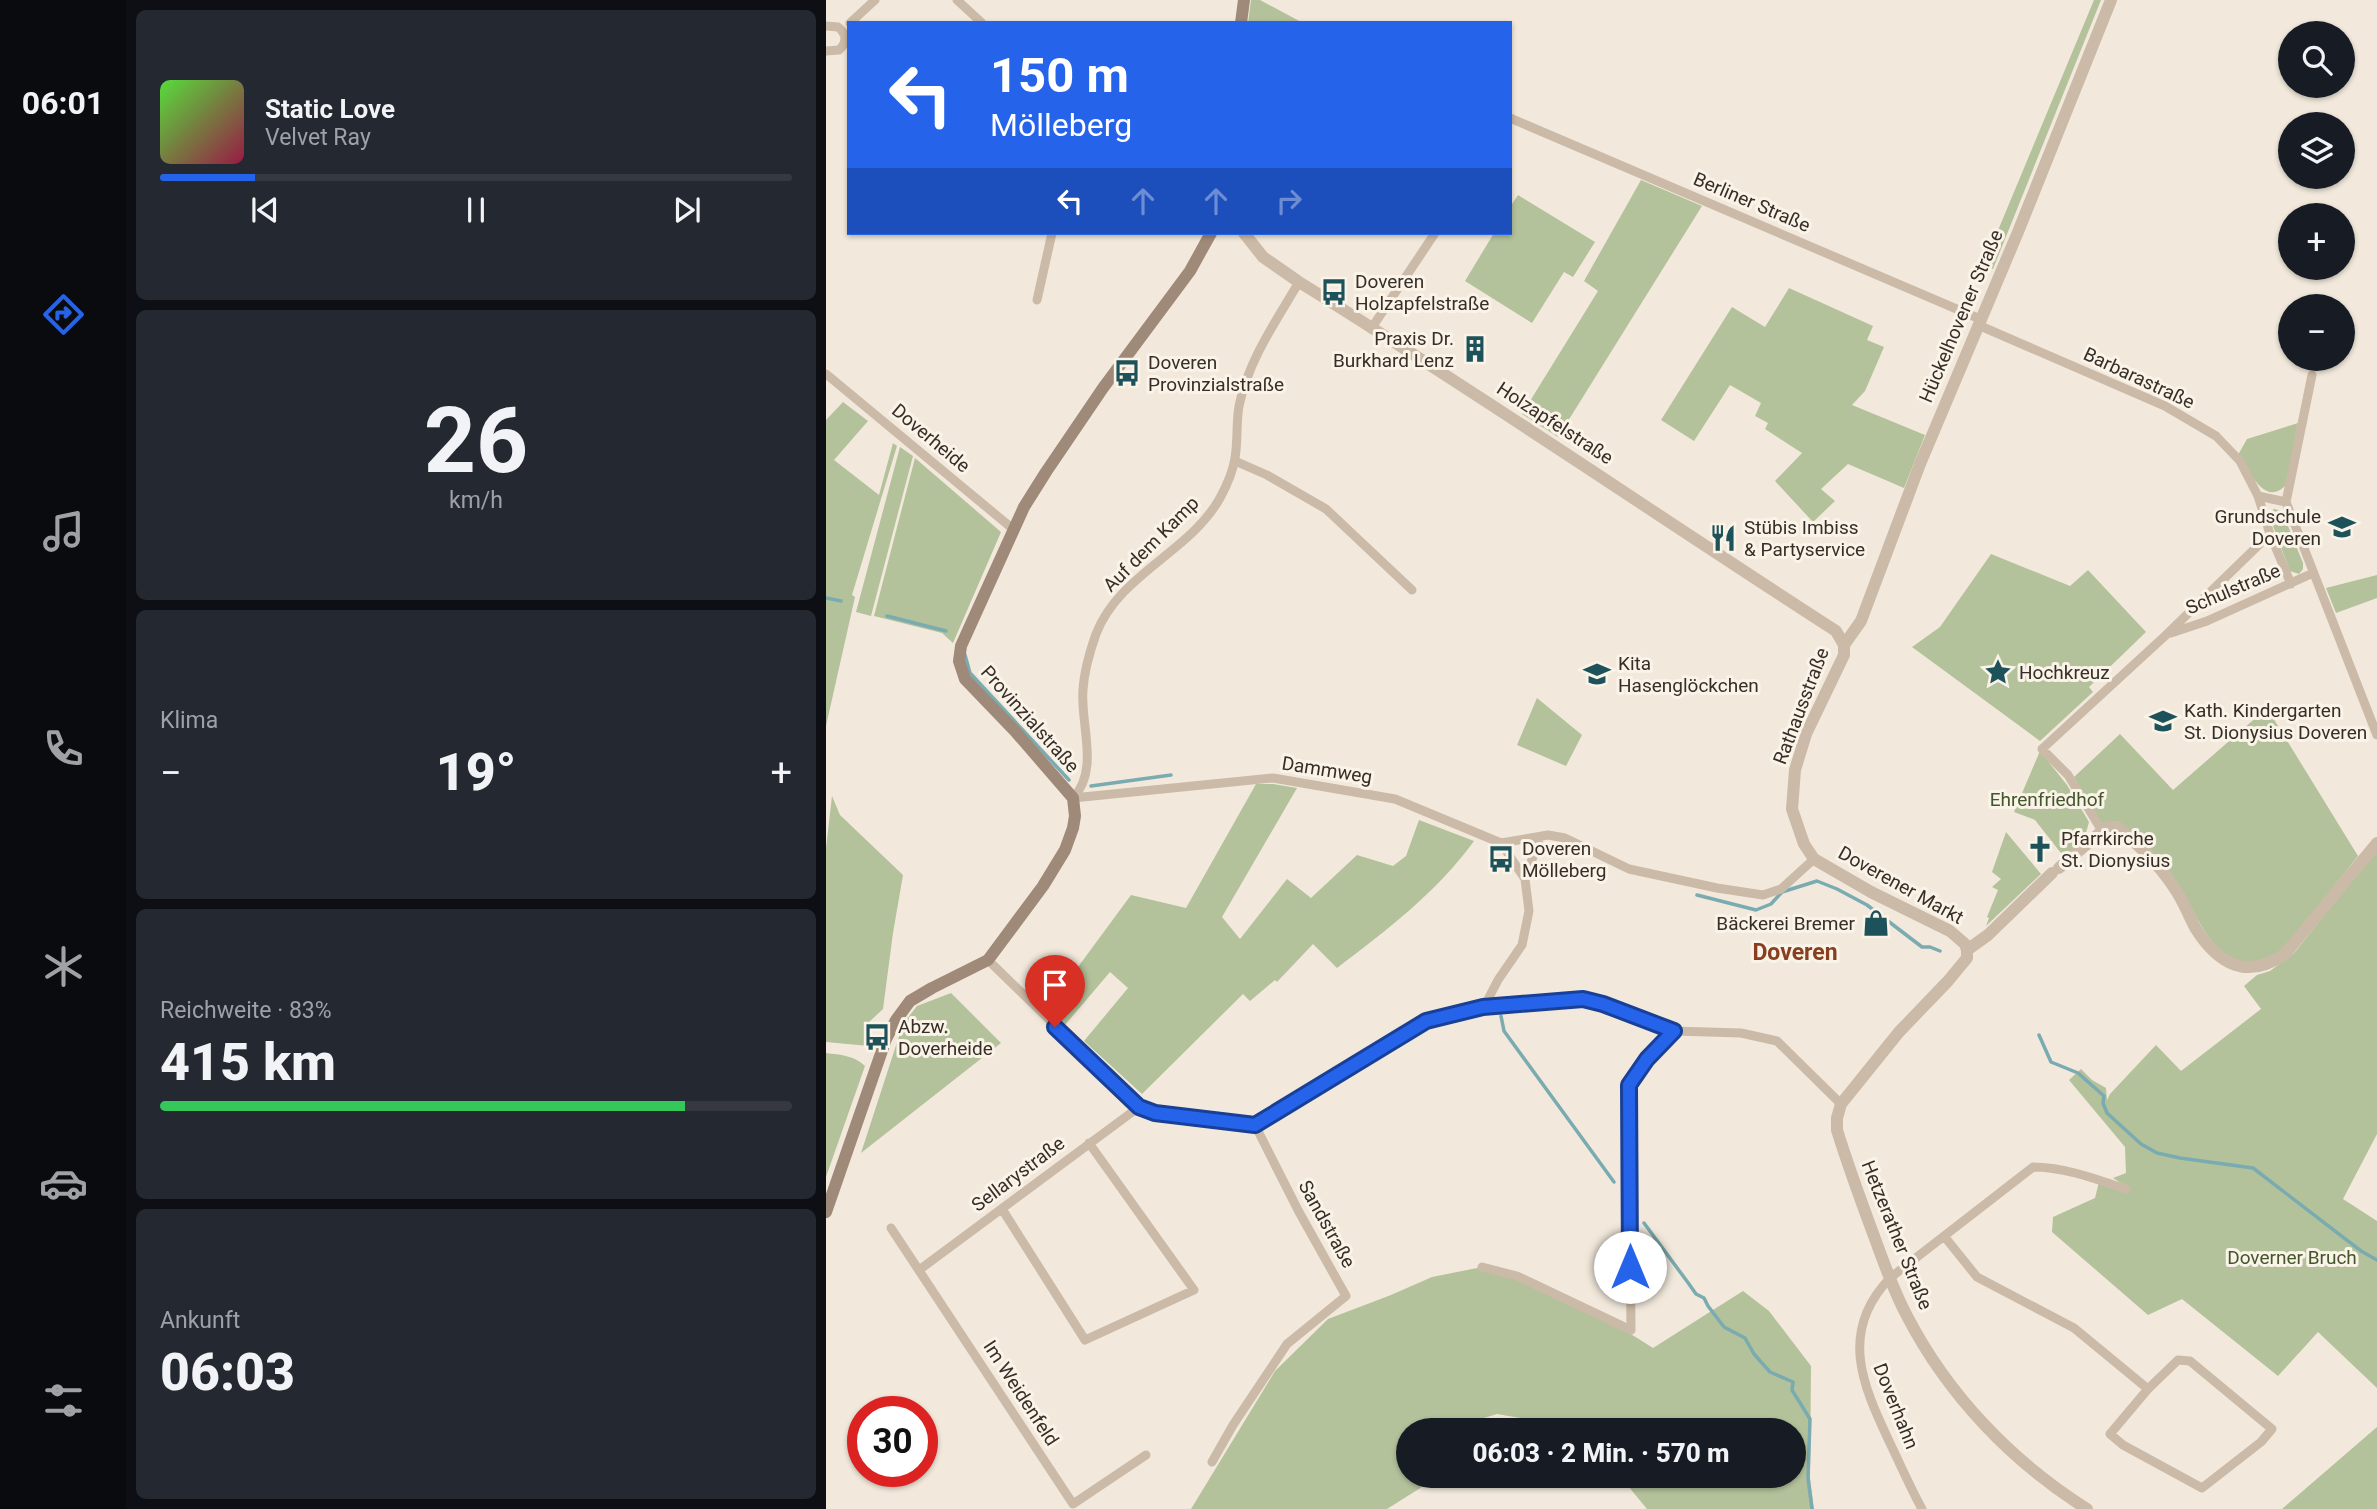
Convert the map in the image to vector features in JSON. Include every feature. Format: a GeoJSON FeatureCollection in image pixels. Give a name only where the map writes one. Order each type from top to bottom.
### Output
{"type":"FeatureCollection","features":[{"type":"Feature","properties":{"kind":"main road"},"geometry":{"type":"LineString","coordinates":[[1241,21],[1244,0]]}},
{"type":"Feature","properties":{"kind":"main road","name":"Provinzialstraße"},"geometry":{"type":"LineString","coordinates":[[826,1212],[884,1046],[896,1020],[911,1001],[988,960],[1043,886],[1071,839],[1076,794],[965,679],[959,661],[961,646],[1013,529],[1045,472],[1103,388],[1190,271],[1209,235]]}},
{"type":"Feature","properties":{"kind":"street"},"geometry":{"type":"LineString","coordinates":[[851,21],[875,0]]}},
{"type":"Feature","properties":{"kind":"street"},"geometry":{"type":"LineString","coordinates":[[957,0],[980,21]]}},
{"type":"Feature","properties":{"kind":"street","name":"Hückelhovener Straße"},"geometry":{"type":"LineString","coordinates":[[1844,645],[1861,621],[1920,464],[2018,232],[2111,0]]}},
{"type":"Feature","properties":{"kind":"street"},"geometry":{"type":"LineString","coordinates":[[826,26],[847,25],[846,50],[826,51]]}},
{"type":"Feature","properties":{"kind":"street","name":"Berliner Straße"},"geometry":{"type":"LineString","coordinates":[[1512,119],[1979,322]]}},
{"type":"Feature","properties":{"kind":"street"},"geometry":{"type":"LineString","coordinates":[[1037,300],[1052,235]]}},
{"type":"Feature","properties":{"kind":"street","name":"Holzapfelstraße"},"geometry":{"type":"LineString","coordinates":[[1246,235],[1263,257],[1298,282],[1576,458],[1660,517],[1836,631],[1844,645]]}},
{"type":"Feature","properties":{"kind":"street"},"geometry":{"type":"LineString","coordinates":[[1371,329],[1434,235]]}},
{"type":"Feature","properties":{"kind":"street","name":"Auf dem Kamp"},"geometry":{"type":"LineString","coordinates":[[1076,794],[1084,777],[1087,754],[1083,691],[1097,631],[1109,610],[1134,583],[1205,521],[1221,496],[1235,461],[1239,406],[1243,390],[1257,354],[1298,282]]}},
{"type":"Feature","properties":{"kind":"street","name":"Barbarastraße"},"geometry":{"type":"LineString","coordinates":[[1979,322],[2165,406],[2216,436],[2240,461],[2258,496],[2270,534],[2291,584]]}},
{"type":"Feature","properties":{"kind":"street","name":"Doverheide"},"geometry":{"type":"LineString","coordinates":[[826,374],[1013,529]]}},
{"type":"Feature","properties":{"kind":"street"},"geometry":{"type":"LineString","coordinates":[[2312,375],[2286,502],[2377,735]]}},
{"type":"Feature","properties":{"kind":"street"},"geometry":{"type":"LineString","coordinates":[[1235,461],[1267,475],[1326,509],[1412,590]]}},
{"type":"Feature","properties":{"kind":"street"},"geometry":{"type":"LineString","coordinates":[[2258,496],[2286,502]]}},
{"type":"Feature","properties":{"kind":"street","name":"Schulstraße"},"geometry":{"type":"LineString","coordinates":[[2102,831],[2068,775],[2042,749],[2166,635],[2270,534]]}},
{"type":"Feature","properties":{"kind":"street","name":"Schulstraße"},"geometry":{"type":"LineString","coordinates":[[2166,635],[2207,621],[2313,573]]}},
{"type":"Feature","properties":{"kind":"street","name":"Rathausstraße"},"geometry":{"type":"LineString","coordinates":[[1814,859],[1804,844],[1792,809],[1795,770],[1806,734],[1844,655],[1844,645]]}},
{"type":"Feature","properties":{"kind":"street","name":"Dammweg"},"geometry":{"type":"LineString","coordinates":[[1076,794],[1273,778],[1395,799],[1501,843]]}},
{"type":"Feature","properties":{"kind":"street"},"geometry":{"type":"LineString","coordinates":[[988,960],[1139,1107],[1155,1113],[1255,1125],[1426,1021],[1483,1007],[1583,999],[1674,1031],[1741,1033],[1777,1041],[1841,1104],[1899,1032],[1967,958],[1967,950],[1988,935],[2056,870],[2102,831],[2118,827],[2138,845],[2174,887],[2197,930],[2211,948],[2227,961],[2246,968],[2269,964],[2286,954],[2377,843]]}},
{"type":"Feature","properties":{"kind":"street","name":"Doverener Markt"},"geometry":{"type":"LineString","coordinates":[[1540,837],[1548,835],[1565,838],[1629,869],[1763,895],[1782,889],[1814,859],[1871,892],[1950,931],[1965,944],[1967,950]]}},
{"type":"Feature","properties":{"kind":"street"},"geometry":{"type":"LineString","coordinates":[[1483,1007],[1522,944],[1529,911],[1525,879],[1501,843],[1540,837],[1525,879]]}},
{"type":"Feature","properties":{"kind":"street"},"geometry":{"type":"LineString","coordinates":[[1482,1267],[1517,1276],[1631,1330],[1629,1085],[1647,1059],[1674,1031]]}},
{"type":"Feature","properties":{"kind":"street","name":"Hetzerather Straße"},"geometry":{"type":"LineString","coordinates":[[1841,1104],[1837,1118],[1838,1130],[1890,1278],[1930,1355],[1982,1423],[2020,1461],[2058,1491],[2087,1509]]}},
{"type":"Feature","properties":{"kind":"street","name":"Sellarystraße"},"geometry":{"type":"LineString","coordinates":[[919,1270],[1139,1107]]}},
{"type":"Feature","properties":{"kind":"street","name":"Sandstraße"},"geometry":{"type":"LineString","coordinates":[[1212,1462],[1233,1425],[1287,1345],[1346,1296],[1255,1125]]}},
{"type":"Feature","properties":{"kind":"street"},"geometry":{"type":"LineString","coordinates":[[1002,1209],[1085,1340],[1194,1290],[1089,1143]]}},
{"type":"Feature","properties":{"kind":"street","name":"Doverhahn"},"geometry":{"type":"LineString","coordinates":[[1922,1509],[1874,1408],[1860,1370],[1859,1340],[1867,1313],[1879,1290],[1890,1278],[2033,1167],[2045,1167],[2088,1177],[2126,1189]]}},
{"type":"Feature","properties":{"kind":"street","name":"Im Weidenfeld"},"geometry":{"type":"LineString","coordinates":[[891,1228],[1073,1504],[1146,1455]]}},
{"type":"Feature","properties":{"kind":"street"},"geometry":{"type":"LineString","coordinates":[[1944,1237],[1977,1277],[2074,1328],[2148,1389]]}},
{"type":"Feature","properties":{"kind":"street"},"geometry":{"type":"LineString","coordinates":[[2178,1360],[2190,1361],[2272,1429],[2202,1488],[2123,1445],[2110,1434],[2148,1389],[2178,1360]]}},
{"type":"Feature","properties":{"kind":"green space"},"geometry":{"type":"Polygon","coordinates":[[[1251,0],[1260,0],[1299,21],[1248,21],[1251,0]]]}},
{"type":"Feature","properties":{"kind":"green space"},"geometry":{"type":"Polygon","coordinates":[[[2094,0],[2101,0],[1993,269],[1984,264],[2094,0]]]}},
{"type":"Feature","properties":{"kind":"green space"},"geometry":{"type":"Polygon","coordinates":[[[1641,180],[1702,206],[1558,437],[1522,414],[1598,291],[1584,281],[1641,180]]]}},
{"type":"Feature","properties":{"kind":"green space"},"geometry":{"type":"Polygon","coordinates":[[[1518,195],[1595,242],[1573,277],[1564,272],[1532,323],[1465,281],[1493,235],[1512,235],[1512,204],[1518,195]]]}},
{"type":"Feature","properties":{"kind":"green space"},"geometry":{"type":"Polygon","coordinates":[[[1789,288],[1873,326],[1867,340],[1884,347],[1865,391],[1852,405],[1925,435],[1904,488],[1848,464],[1821,489],[1835,501],[1813,522],[1775,481],[1802,453],[1765,429],[1768,423],[1755,416],[1761,403],[1730,385],[1694,441],[1661,420],[1732,307],[1765,327],[1789,288]]]}},
{"type":"Feature","properties":{"kind":"green space"},"geometry":{"type":"Polygon","coordinates":[[[843,402],[868,421],[834,460],[879,495],[893,443],[897,446],[852,595],[855,597],[826,726],[826,420],[843,402]]]}},
{"type":"Feature","properties":{"kind":"green space"},"geometry":{"type":"Polygon","coordinates":[[[2298,423],[2286,485],[2278,491],[2264,490],[2238,455],[2247,439],[2298,423]]]}},
{"type":"Feature","properties":{"kind":"green space"},"geometry":{"type":"Polygon","coordinates":[[[900,447],[913,456],[871,616],[856,612],[900,447]]]}},
{"type":"Feature","properties":{"kind":"green space"},"geometry":{"type":"Polygon","coordinates":[[[915,458],[1001,532],[953,643],[942,633],[874,616],[915,458]]]}},
{"type":"Feature","properties":{"kind":"green space"},"geometry":{"type":"Polygon","coordinates":[[[2274,509],[2282,511],[2303,563],[2299,574],[2290,571],[2270,518],[2270,512],[2274,509]]]}},
{"type":"Feature","properties":{"kind":"green space"},"geometry":{"type":"Polygon","coordinates":[[[1991,554],[2070,586],[2088,570],[2146,632],[2089,687],[2093,692],[2040,741],[1912,647],[1940,627],[1991,554]]]}},
{"type":"Feature","properties":{"kind":"green space"},"geometry":{"type":"Polygon","coordinates":[[[2377,575],[2377,598],[2336,613],[2326,588],[2377,575]]]}},
{"type":"Feature","properties":{"kind":"green space"},"geometry":{"type":"Polygon","coordinates":[[[1537,698],[1582,735],[1566,766],[1517,745],[1537,698]]]}},
{"type":"Feature","properties":{"kind":"green space"},"geometry":{"type":"Polygon","coordinates":[[[2267,708],[2358,856],[2281,953],[2264,961],[2246,963],[2232,958],[2211,940],[2175,880],[2146,844],[2122,826],[2101,823],[2074,777],[2120,734],[2173,790],[2267,708]]]}},
{"type":"Feature","properties":{"kind":"green space","name":"Ehrenfriedhof"},"geometry":{"type":"Polygon","coordinates":[[[2040,751],[2067,785],[2089,822],[2084,840],[2064,857],[2035,820],[2014,812],[2040,751]]]}},
{"type":"Feature","properties":{"kind":"green space"},"geometry":{"type":"Polygon","coordinates":[[[1256,784],[1297,788],[1222,917],[1240,939],[1287,879],[1311,898],[1357,855],[1393,866],[1406,856],[1419,820],[1474,841],[1428,894],[1337,968],[1313,944],[1277,982],[1275,980],[1250,1001],[1243,994],[1142,1094],[1084,1041],[1128,988],[1110,972],[1065,1025],[1047,1009],[1131,895],[1186,908],[1256,784]]]}},
{"type":"Feature","properties":{"kind":"green space"},"geometry":{"type":"Polygon","coordinates":[[[832,796],[840,815],[903,875],[883,1009],[867,1024],[872,1028],[869,1046],[826,1042],[826,848],[832,796]]]}},
{"type":"Feature","properties":{"kind":"green space","name":"Ehrenfriedhof"},"geometry":{"type":"Polygon","coordinates":[[[2006,832],[2041,874],[1986,926],[1998,890],[1992,887],[2001,879],[1992,872],[2006,832]]]}},
{"type":"Feature","properties":{"kind":"green space","name":"Doverner Bruch"},"geometry":{"type":"Polygon","coordinates":[[[2377,850],[2377,1134],[2343,1199],[2377,1221],[2377,1388],[2318,1332],[2278,1376],[2182,1299],[2148,1315],[2052,1232],[2053,1217],[2095,1198],[2099,1182],[2124,1185],[2113,1178],[2126,1173],[2125,1147],[2069,1080],[2081,1069],[2092,1080],[2106,1088],[2107,1100],[2156,1045],[2181,1071],[2261,1009],[2244,986],[2294,953],[2377,850]]]}},
{"type":"Feature","properties":{"kind":"green space"},"geometry":{"type":"Polygon","coordinates":[[[951,993],[1001,1043],[861,1153],[903,1024],[917,1006],[951,993]]]}},
{"type":"Feature","properties":{"kind":"green space"},"geometry":{"type":"Polygon","coordinates":[[[826,1053],[851,1058],[865,1066],[826,1177],[826,1053]]]}},
{"type":"Feature","properties":{"kind":"green space"},"geometry":{"type":"Polygon","coordinates":[[[1482,1267],[1505,1273],[1571,1300],[1653,1348],[1743,1291],[1769,1311],[1811,1366],[1810,1478],[1814,1509],[1647,1509],[1630,1488],[1806,1488],[1806,1418],[1520,1418],[1497,1414],[1484,1418],[1396,1418],[1396,1488],[1420,1488],[1387,1509],[1191,1509],[1275,1371],[1328,1319],[1432,1277],[1482,1267]]]}},
{"type":"Feature","properties":{"kind":"green space"},"geometry":{"type":"Polygon","coordinates":[[[2377,1427],[2377,1509],[2282,1509],[2377,1427]]]}},
{"type":"Feature","properties":{"kind":"waterway"},"geometry":{"type":"LineString","coordinates":[[826,598],[841,601]]}},
{"type":"Feature","properties":{"kind":"waterway"},"geometry":{"type":"LineString","coordinates":[[887,616],[946,631]]}},
{"type":"Feature","properties":{"kind":"waterway"},"geometry":{"type":"LineString","coordinates":[[965,655],[970,673],[1069,780]]}},
{"type":"Feature","properties":{"kind":"waterway"},"geometry":{"type":"LineString","coordinates":[[1091,786],[1171,775]]}},
{"type":"Feature","properties":{"kind":"waterway"},"geometry":{"type":"LineString","coordinates":[[1697,895],[1756,910],[1771,904],[1782,892],[1817,881],[1867,905],[1922,947],[1940,951]]}},
{"type":"Feature","properties":{"kind":"waterway"},"geometry":{"type":"LineString","coordinates":[[1501,1016],[1504,1031],[1614,1182]]}},
{"type":"Feature","properties":{"kind":"waterway"},"geometry":{"type":"LineString","coordinates":[[2039,1035],[2051,1062],[2078,1073],[2104,1096],[2103,1103],[2107,1113],[2141,1144],[2157,1153],[2180,1158],[2253,1168],[2361,1251],[2377,1260]]}},
{"type":"Feature","properties":{"kind":"waterway"},"geometry":{"type":"LineString","coordinates":[[1644,1223],[1724,1327],[1745,1338],[1754,1354],[1770,1372],[1793,1382],[1792,1390],[1810,1419],[1808,1478],[1812,1509]]}},
{"type":"Feature","properties":{"kind":"place","name":"Doveren Holzapfelstraße"},"geometry":{"type":"Point","coordinates":[1334,292]}},
{"type":"Feature","properties":{"kind":"place","name":"Praxis Dr. Burkhard Lenz"},"geometry":{"type":"Point","coordinates":[1475,349]}},
{"type":"Feature","properties":{"kind":"place","name":"Doveren Provinzialstraße"},"geometry":{"type":"Point","coordinates":[1127,373]}},
{"type":"Feature","properties":{"kind":"place","name":"Grundschule Doveren"},"geometry":{"type":"Point","coordinates":[2342,527]}},
{"type":"Feature","properties":{"kind":"place","name":"Stübis Imbiss & Partyservice"},"geometry":{"type":"Point","coordinates":[1723,538]}},
{"type":"Feature","properties":{"kind":"place","name":"Hochkreuz"},"geometry":{"type":"Point","coordinates":[1998,672]}},
{"type":"Feature","properties":{"kind":"place","name":"Kita Hasenglöckchen"},"geometry":{"type":"Point","coordinates":[1597,674]}},
{"type":"Feature","properties":{"kind":"place","name":"Kath. Kindergarten St. Dionysius Doveren"},"geometry":{"type":"Point","coordinates":[2163,721]}},
{"type":"Feature","properties":{"kind":"place","name":"Pfarrkirche St. Dionysius"},"geometry":{"type":"Point","coordinates":[2040,849]}},
{"type":"Feature","properties":{"kind":"place","name":"Doveren Mölleberg"},"geometry":{"type":"Point","coordinates":[1501,859]}},
{"type":"Feature","properties":{"kind":"place","name":"Bäckerei Bremer"},"geometry":{"type":"Point","coordinates":[1876,923]}},
{"type":"Feature","properties":{"kind":"place","name":"Abzw. Doverheide"},"geometry":{"type":"Point","coordinates":[877,1037]}},
{"type":"Feature","properties":{"kind":"district","name":"Doveren"},"geometry":{"type":"Point","coordinates":[1795,952]}},
{"type":"Feature","properties":{"kind":"route"},"geometry":{"type":"LineString","coordinates":[[1055,1027],[1139,1107],[1155,1113],[1255,1125],[1426,1021],[1483,1007],[1583,999],[1674,1031],[1647,1059],[1629,1085],[1630,1267]]}}]}
